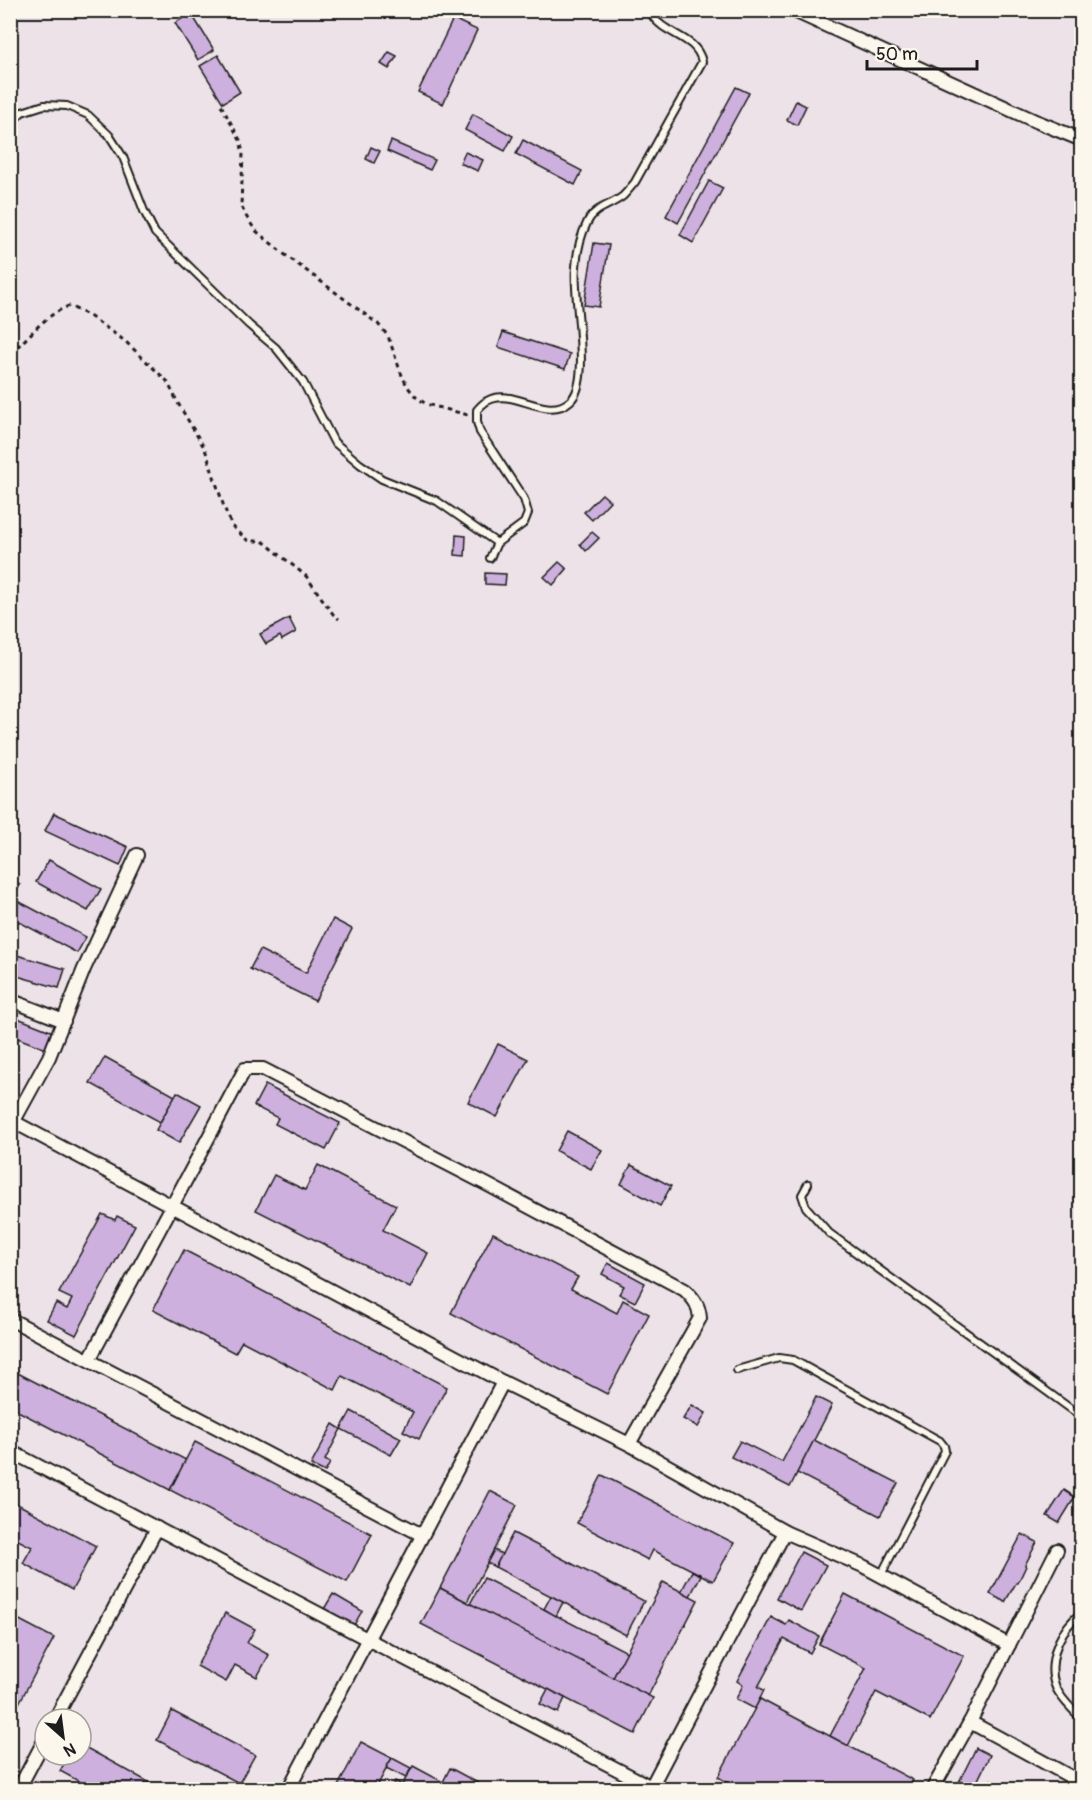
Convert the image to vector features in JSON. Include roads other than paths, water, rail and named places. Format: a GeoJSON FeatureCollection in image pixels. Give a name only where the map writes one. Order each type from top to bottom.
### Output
{"type":"FeatureCollection","features":[{"type":"Feature","properties":{"kind":"street"},"geometry":{"type":"LineString","coordinates":[[792,10],[1082,140]]}},
{"type":"Feature","properties":{"kind":"street"},"geometry":{"type":"LineString","coordinates":[[137,855],[84,969],[49,1057],[12,1125],[172,1206],[503,1382],[629,1444],[785,1532],[863,1566],[1009,1645]]}},
{"type":"Feature","properties":{"kind":"street"},"geometry":{"type":"LineString","coordinates":[[10,1000],[64,1021]]}},
{"type":"Feature","properties":{"kind":"street"},"geometry":{"type":"LineString","coordinates":[[89,1360],[245,1069],[263,1069],[488,1185],[685,1290],[693,1298],[699,1307],[700,1318],[629,1444]]}},
{"type":"Feature","properties":{"kind":"street"},"geometry":{"type":"LineString","coordinates":[[10,1319],[422,1535]]}},
{"type":"Feature","properties":{"kind":"street"},"geometry":{"type":"LineString","coordinates":[[288,1790],[503,1382]]}},
{"type":"Feature","properties":{"kind":"street"},"geometry":{"type":"LineString","coordinates":[[10,1451],[654,1788],[785,1532]]}},
{"type":"Feature","properties":{"kind":"street"},"geometry":{"type":"LineString","coordinates":[[62,1707],[157,1528]]}},
{"type":"Feature","properties":{"kind":"street"},"geometry":{"type":"LineString","coordinates":[[932,1790],[970,1722],[1057,1550]]}},
{"type":"Feature","properties":{"kind":"street"},"geometry":{"type":"LineString","coordinates":[[970,1722],[1076,1780]]}},
{"type":"Feature","properties":{"kind":"street"},"geometry":{"type":"LineString","coordinates":[[18,1790],[33,1762]]}},
{"type":"Feature","properties":{"kind":"lane"},"geometry":{"type":"LineString","coordinates":[[490,558],[497,543],[524,523],[528,513],[524,499],[480,432],[477,410],[486,401],[498,397],[514,398],[552,407],[572,400],[581,369],[576,268],[587,221],[600,208],[621,197],[635,182],[702,62],[700,54],[692,44],[656,22],[652,15],[653,10]]}},
{"type":"Feature","properties":{"kind":"lane"},"geometry":{"type":"LineString","coordinates":[[10,124],[22,112],[44,105],[67,106],[88,115],[109,135],[123,158],[144,211],[156,233],[249,325],[276,348],[303,382],[334,442],[382,479],[436,501],[497,543]]}},
{"type":"Feature","properties":{"kind":"lane"},"geometry":{"type":"LineString","coordinates":[[808,1184],[802,1194],[806,1207],[829,1233],[1082,1417]]}},
{"type":"Feature","properties":{"kind":"lane"},"geometry":{"type":"LineString","coordinates":[[737,1370],[779,1358],[793,1360],[940,1441],[944,1446],[945,1451],[880,1575]]}},
{"type":"Feature","properties":{"kind":"lane"},"geometry":{"type":"LineString","coordinates":[[1082,1612],[1067,1626],[1053,1659],[1052,1674],[1058,1692],[1082,1719]]}},
{"type":"Feature","properties":{"kind":"lane"},"geometry":{"type":"LineString","coordinates":[[1064,1790],[1076,1780]]}}]}
